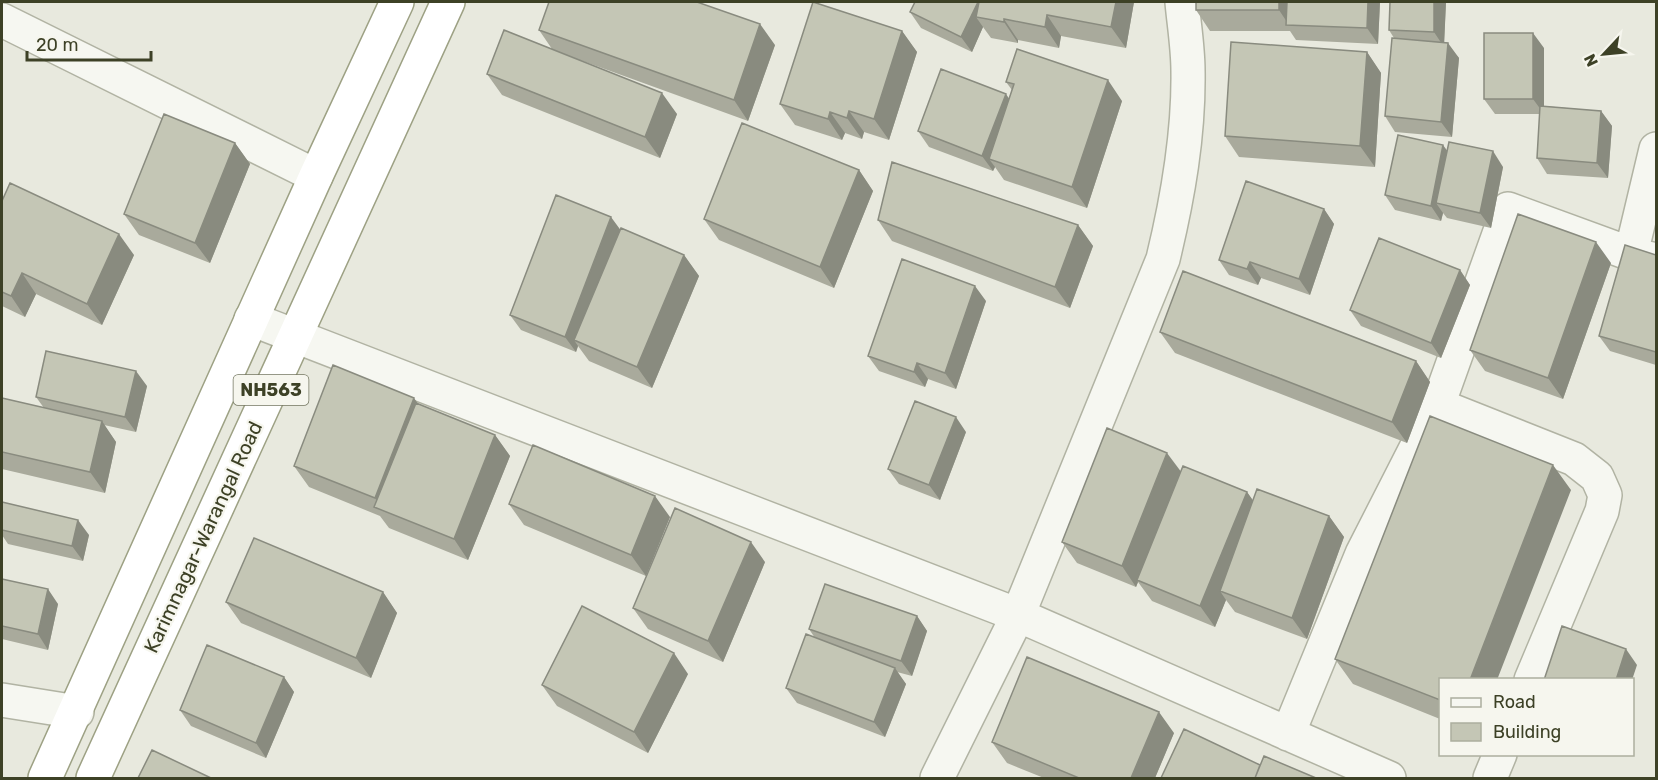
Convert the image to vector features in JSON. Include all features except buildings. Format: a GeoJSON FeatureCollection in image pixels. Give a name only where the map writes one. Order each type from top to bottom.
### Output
{"type":"FeatureCollection","features":[{"type":"Feature","properties":{"kind":"highway","name":"NH563"},"geometry":{"type":"LineString","coordinates":[[45,778],[77,712],[251,319],[397,2]]}},
{"type":"Feature","properties":{"kind":"highway","name":"Karimnagar-Warangal Road"},"geometry":{"type":"LineString","coordinates":[[93,778],[448,2]]}},
{"type":"Feature","properties":{"kind":"street"},"geometry":{"type":"LineString","coordinates":[[937,778],[1018,615],[1163,259],[1175,210],[1186,143],[1188,69],[1182,2]]}},
{"type":"Feature","properties":{"kind":"street"},"geometry":{"type":"LineString","coordinates":[[2,20],[316,176]]}},
{"type":"Feature","properties":{"kind":"street"},"geometry":{"type":"LineString","coordinates":[[1288,734],[1362,554],[1438,405],[1508,209],[1644,257],[1656,149]]}},
{"type":"Feature","properties":{"kind":"street"},"geometry":{"type":"LineString","coordinates":[[251,319],[1018,615],[1389,778]]}},
{"type":"Feature","properties":{"kind":"street"},"geometry":{"type":"LineString","coordinates":[[1438,405],[1574,459],[1597,477],[1605,495],[1602,511],[1533,678]]}},
{"type":"Feature","properties":{"kind":"street"},"geometry":{"type":"LineString","coordinates":[[2,700],[77,712]]}},
{"type":"Feature","properties":{"kind":"street"},"geometry":{"type":"LineString","coordinates":[[1490,778],[1499,756]]}}]}
